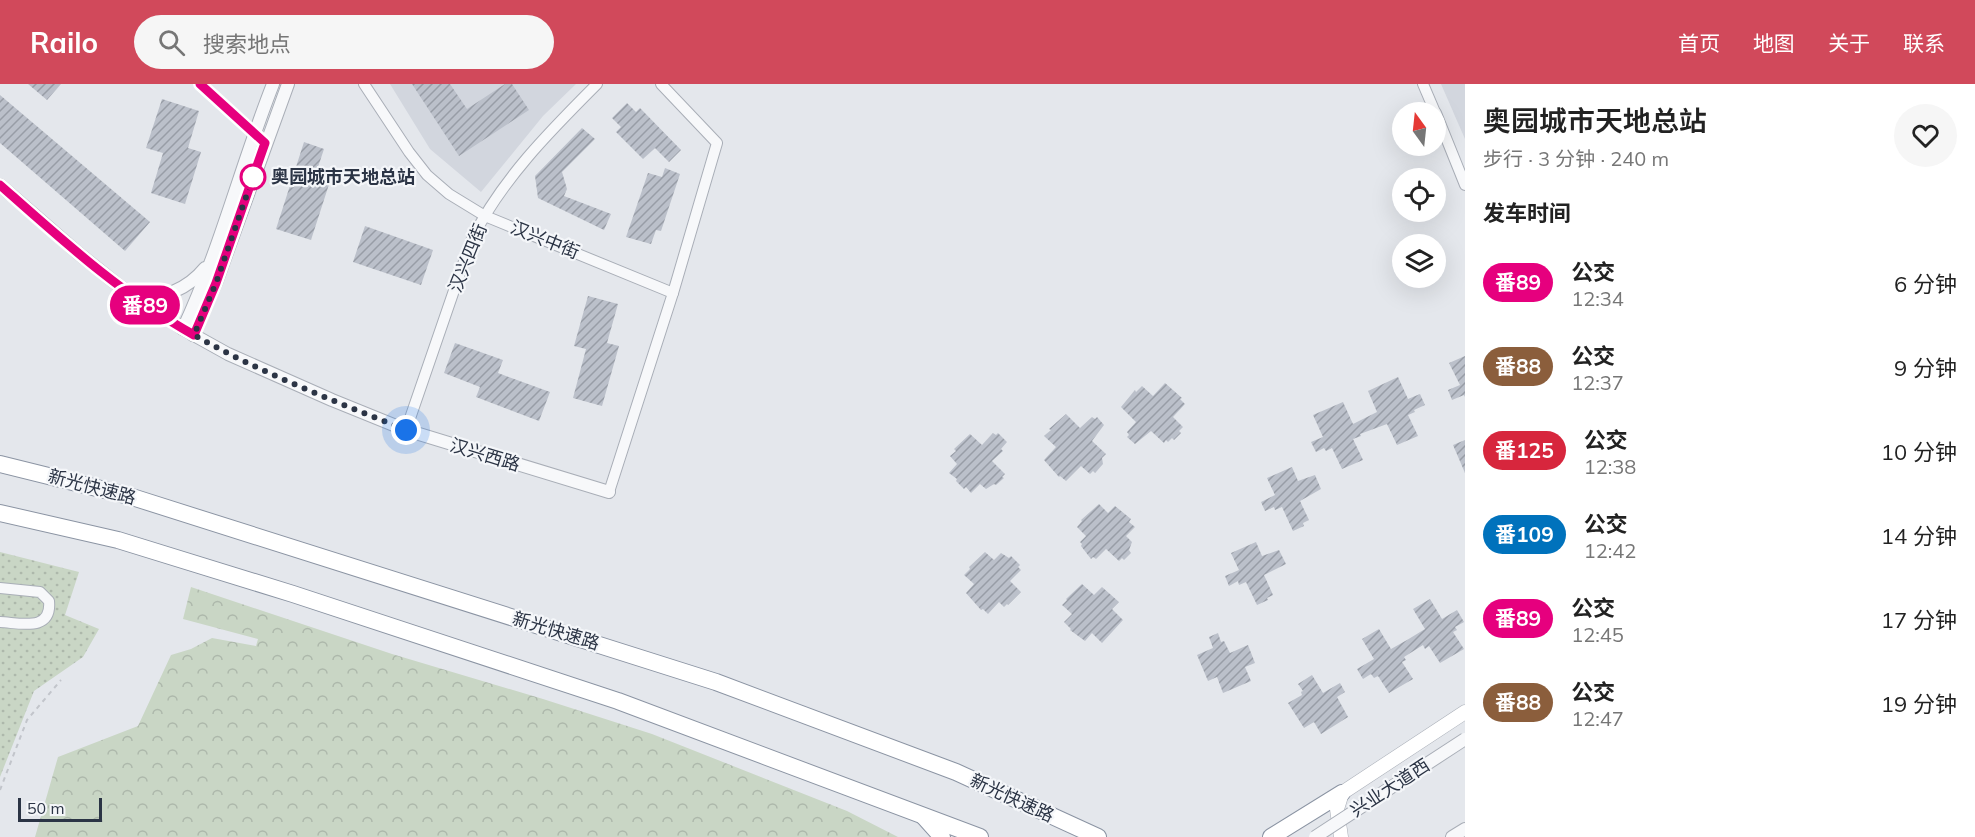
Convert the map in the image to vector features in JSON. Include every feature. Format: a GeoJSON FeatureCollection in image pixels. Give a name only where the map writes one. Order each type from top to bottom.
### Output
{"type":"FeatureCollection","features":[{"type":"Feature","properties":{"kind":"highway","name":"新光快速路"},"geometry":{"type":"LineString","coordinates":[[1,464],[129,496],[716,682],[956,772],[1098,837]]}},
{"type":"Feature","properties":{"kind":"highway"},"geometry":{"type":"LineString","coordinates":[[0,513],[118,540],[304,598],[618,701],[980,837]]}},
{"type":"Feature","properties":{"kind":"highway"},"geometry":{"type":"LineString","coordinates":[[1271,837],[1342,793]]}},
{"type":"Feature","properties":{"kind":"highway"},"geometry":{"type":"LineString","coordinates":[[921,814],[942,837]]}},
{"type":"Feature","properties":{"kind":"main road"},"geometry":{"type":"LineString","coordinates":[[1341,837],[1337,809],[1342,793],[1465,712]]}},
{"type":"Feature","properties":{"kind":"street"},"geometry":{"type":"LineString","coordinates":[[200,84],[265,143]]}},
{"type":"Feature","properties":{"kind":"street"},"geometry":{"type":"LineString","coordinates":[[188,332],[254,132],[273,84]]}},
{"type":"Feature","properties":{"kind":"street"},"geometry":{"type":"LineString","coordinates":[[188,332],[216,283],[288,84]]}},
{"type":"Feature","properties":{"kind":"street","name":"汉兴中街"},"geometry":{"type":"LineString","coordinates":[[364,84],[427,176],[449,194],[485,216],[673,293]]}},
{"type":"Feature","properties":{"kind":"street","name":"汉兴四街"},"geometry":{"type":"LineString","coordinates":[[406,430],[471,241],[501,190],[549,132],[597,84]]}},
{"type":"Feature","properties":{"kind":"street"},"geometry":{"type":"LineString","coordinates":[[609,492],[673,293],[717,143],[661,84]]}},
{"type":"Feature","properties":{"kind":"street"},"geometry":{"type":"LineString","coordinates":[[1423,84],[1430,102]]}},
{"type":"Feature","properties":{"kind":"street"},"geometry":{"type":"LineString","coordinates":[[1446,139],[1465,185]]}},
{"type":"Feature","properties":{"kind":"street","name":"汉兴西路"},"geometry":{"type":"LineString","coordinates":[[0,184],[78,254],[136,298],[188,332],[228,354],[406,430],[609,492]]}},
{"type":"Feature","properties":{"kind":"street"},"geometry":{"type":"LineString","coordinates":[[136,298],[161,296],[184,287],[196,279],[213,258]]}},
{"type":"Feature","properties":{"kind":"street"},"geometry":{"type":"LineString","coordinates":[[0,588],[40,592],[49,601],[50,608],[46,618],[40,622],[0,622]]}},
{"type":"Feature","properties":{"kind":"street","name":"兴业大道西"},"geometry":{"type":"LineString","coordinates":[[1315,837],[1465,740]]}},
{"type":"Feature","properties":{"kind":"street"},"geometry":{"type":"LineString","coordinates":[[1452,837],[1465,829]]}},
{"type":"Feature","properties":{"kind":"path"},"geometry":{"type":"LineString","coordinates":[[0,790],[27,720],[61,680]]}},
{"type":"Feature","properties":{"kind":"shaded area"},"geometry":{"type":"Polygon","coordinates":[[[390,84],[576,84],[543,116],[481,192],[430,149],[390,84]]]}},
{"type":"Feature","properties":{"kind":"shaded area"},"geometry":{"type":"Polygon","coordinates":[[[1441,84],[1465,84],[1465,139],[1441,84]]]}},
{"type":"Feature","properties":{"kind":"green space"},"geometry":{"type":"Polygon","coordinates":[[[0,552],[79,572],[65,615],[99,629],[83,657],[34,691],[0,777],[0,552]]]}},
{"type":"Feature","properties":{"kind":"green space"},"geometry":{"type":"Polygon","coordinates":[[[191,587],[392,654],[652,734],[847,811],[898,837],[35,837],[58,757],[138,726],[171,655],[191,649],[212,638],[256,646],[258,639],[183,619],[191,587]]]}},
{"type":"Feature","properties":{"kind":"building"},"geometry":{"type":"Polygon","coordinates":[[[28,84],[61,84],[47,100],[28,84]]]}},
{"type":"Feature","properties":{"kind":"building"},"geometry":{"type":"Polygon","coordinates":[[[412,84],[450,84],[467,109],[505,84],[512,84],[529,110],[459,156],[412,84]]]}},
{"type":"Feature","properties":{"kind":"building"},"geometry":{"type":"Polygon","coordinates":[[[0,95],[150,222],[125,251],[0,143],[0,95]]]}},
{"type":"Feature","properties":{"kind":"building"},"geometry":{"type":"Polygon","coordinates":[[[162,99],[199,111],[188,148],[201,152],[185,204],[151,193],[163,153],[146,148],[162,99]]]}},
{"type":"Feature","properties":{"kind":"building"},"geometry":{"type":"Polygon","coordinates":[[[627,103],[636,112],[640,108],[681,150],[669,162],[655,148],[643,159],[616,132],[621,127],[612,118],[627,103]]]}},
{"type":"Feature","properties":{"kind":"building"},"geometry":{"type":"Polygon","coordinates":[[[582,128],[595,139],[562,172],[567,189],[564,196],[611,214],[604,230],[538,198],[535,176],[582,128]]]}},
{"type":"Feature","properties":{"kind":"building"},"geometry":{"type":"Polygon","coordinates":[[[304,142],[324,149],[318,167],[333,172],[311,240],[276,229],[304,142]]]}},
{"type":"Feature","properties":{"kind":"building"},"geometry":{"type":"Polygon","coordinates":[[[665,168],[680,174],[661,231],[656,230],[651,244],[626,237],[648,173],[662,177],[665,168]]]}},
{"type":"Feature","properties":{"kind":"building"},"geometry":{"type":"Polygon","coordinates":[[[365,226],[433,250],[421,285],[353,262],[365,226]]]}},
{"type":"Feature","properties":{"kind":"building"},"geometry":{"type":"Polygon","coordinates":[[[588,296],[618,304],[607,343],[619,346],[602,406],[573,398],[586,349],[574,346],[588,296]]]}},
{"type":"Feature","properties":{"kind":"building"},"geometry":{"type":"Polygon","coordinates":[[[455,343],[503,360],[498,373],[550,392],[539,421],[476,397],[480,387],[444,373],[455,343]]]}},
{"type":"Feature","properties":{"kind":"building"},"geometry":{"type":"Polygon","coordinates":[[[1465,356],[1465,397],[1464,395],[1452,400],[1448,390],[1460,385],[1449,363],[1465,356]]]}},
{"type":"Feature","properties":{"kind":"building"},"geometry":{"type":"Polygon","coordinates":[[[1398,377],[1408,399],[1420,394],[1425,405],[1408,415],[1418,436],[1397,445],[1387,424],[1360,434],[1361,436],[1353,439],[1363,460],[1342,469],[1332,448],[1326,451],[1324,448],[1316,452],[1311,442],[1323,437],[1313,415],[1343,402],[1353,424],[1377,412],[1368,391],[1398,377]]]}},
{"type":"Feature","properties":{"kind":"building"},"geometry":{"type":"Polygon","coordinates":[[[1165,383],[1182,398],[1180,399],[1185,404],[1173,417],[1183,427],[1179,431],[1181,433],[1174,440],[1172,438],[1164,443],[1151,431],[1135,444],[1127,437],[1129,435],[1127,432],[1136,422],[1121,407],[1135,390],[1136,392],[1142,386],[1153,396],[1165,383]]]}},
{"type":"Feature","properties":{"kind":"building"},"geometry":{"type":"Polygon","coordinates":[[[1066,414],[1080,428],[1092,417],[1095,419],[1097,417],[1104,425],[1092,441],[1106,454],[1102,458],[1103,464],[1095,473],[1093,471],[1090,474],[1081,466],[1066,481],[1059,477],[1044,460],[1056,447],[1044,436],[1066,414]]]}},
{"type":"Feature","properties":{"kind":"building"},"geometry":{"type":"Polygon","coordinates":[[[993,433],[996,435],[998,433],[1007,442],[1001,449],[1003,451],[992,461],[1005,474],[1002,477],[1004,478],[996,485],[986,489],[980,484],[971,493],[949,473],[957,464],[950,456],[970,434],[982,445],[993,433]]]}},
{"type":"Feature","properties":{"kind":"building"},"geometry":{"type":"Polygon","coordinates":[[[1465,440],[1465,473],[1453,445],[1465,440]]]}},
{"type":"Feature","properties":{"kind":"building"},"geometry":{"type":"Polygon","coordinates":[[[1292,467],[1298,481],[1315,475],[1321,489],[1300,501],[1309,520],[1303,523],[1304,526],[1293,531],[1282,507],[1275,510],[1274,507],[1265,511],[1261,502],[1275,495],[1267,478],[1292,467]]]}},
{"type":"Feature","properties":{"kind":"building"},"geometry":{"type":"Polygon","coordinates":[[[1099,504],[1108,513],[1115,506],[1131,519],[1129,522],[1135,527],[1126,536],[1132,542],[1129,550],[1131,553],[1124,560],[1122,558],[1119,561],[1106,549],[1096,559],[1093,557],[1091,559],[1081,546],[1080,542],[1086,536],[1077,527],[1081,520],[1099,504]]]}},
{"type":"Feature","properties":{"kind":"building"},"geometry":{"type":"Polygon","coordinates":[[[1256,542],[1262,556],[1279,550],[1286,564],[1264,575],[1273,595],[1257,605],[1246,582],[1239,585],[1238,581],[1229,586],[1225,576],[1239,570],[1231,553],[1256,542]]]}},
{"type":"Feature","properties":{"kind":"building"},"geometry":{"type":"Polygon","coordinates":[[[985,552],[994,560],[1001,553],[1009,558],[1011,556],[1020,565],[1018,567],[1021,570],[1010,581],[1021,592],[1004,607],[999,602],[988,614],[983,609],[981,610],[966,593],[974,584],[964,575],[985,552]]]}},
{"type":"Feature","properties":{"kind":"building"},"geometry":{"type":"Polygon","coordinates":[[[1082,584],[1094,595],[1102,587],[1119,602],[1112,609],[1123,620],[1102,643],[1092,633],[1085,641],[1070,630],[1064,622],[1072,614],[1062,605],[1082,584]]]}},
{"type":"Feature","properties":{"kind":"building"},"geometry":{"type":"Polygon","coordinates":[[[1430,599],[1442,619],[1457,610],[1464,622],[1455,627],[1457,630],[1453,632],[1464,649],[1440,663],[1429,646],[1425,649],[1423,645],[1404,657],[1406,660],[1402,662],[1413,679],[1389,693],[1378,676],[1374,678],[1371,674],[1363,679],[1357,669],[1374,659],[1362,639],[1379,629],[1391,649],[1407,640],[1425,629],[1413,609],[1430,599]]]}},
{"type":"Feature","properties":{"kind":"building"},"geometry":{"type":"Polygon","coordinates":[[[1218,633],[1221,642],[1224,641],[1230,653],[1248,645],[1255,663],[1245,667],[1251,681],[1223,693],[1217,677],[1208,681],[1197,655],[1213,648],[1209,637],[1218,633]]]}},
{"type":"Feature","properties":{"kind":"building"},"geometry":{"type":"Polygon","coordinates":[[[1312,675],[1323,693],[1340,683],[1345,692],[1337,697],[1348,717],[1321,734],[1314,722],[1304,728],[1288,703],[1302,695],[1303,691],[1298,684],[1312,675]]]}},
{"type":"Feature","properties":{"kind":"bus line","name":"番89"},"geometry":{"type":"LineString","coordinates":[[0,185],[78,254],[118,285],[194,335],[216,283],[265,143],[200,84]]}},
{"type":"Feature","properties":{"kind":"place","name":"奥园城市天地总站"},"geometry":{"type":"Point","coordinates":[253,177]}},
{"type":"Feature","properties":{"kind":"route"},"geometry":{"type":"LineString","coordinates":[[253,177],[216,283],[194,335],[228,354],[406,430]]}}]}
